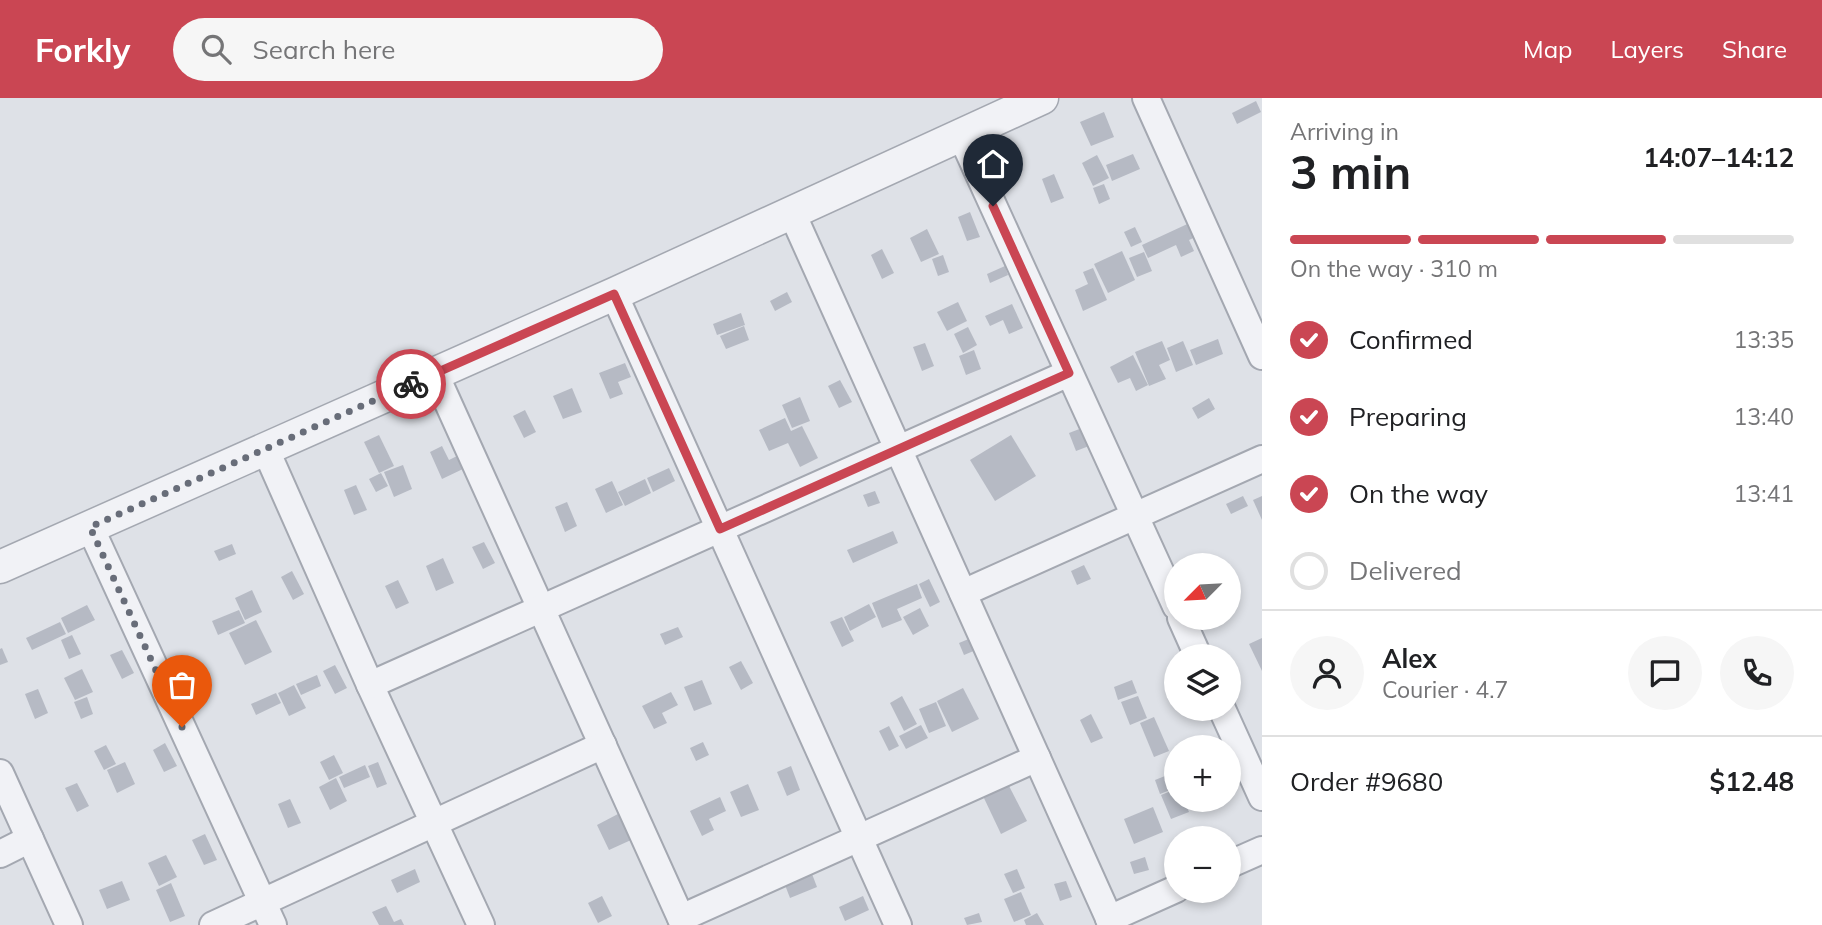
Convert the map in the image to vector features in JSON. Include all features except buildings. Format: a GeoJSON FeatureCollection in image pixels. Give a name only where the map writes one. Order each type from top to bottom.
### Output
{"type":"FeatureCollection","features":[{"type":"Feature","properties":{"kind":"street"},"geometry":{"type":"LineString","coordinates":[[0,567],[614,294],[1042,98]]}},
{"type":"Feature","properties":{"kind":"street"},"geometry":{"type":"LineString","coordinates":[[1146,98],[1262,356]]}},
{"type":"Feature","properties":{"kind":"street"},"geometry":{"type":"LineString","coordinates":[[961,135],[1164,580]]}},
{"type":"Feature","properties":{"kind":"street"},"geometry":{"type":"LineString","coordinates":[[792,213],[1111,922],[1164,894]]}},
{"type":"Feature","properties":{"kind":"street"},"geometry":{"type":"LineString","coordinates":[[614,294],[898,925]]}},
{"type":"Feature","properties":{"kind":"street"},"geometry":{"type":"LineString","coordinates":[[435,373],[682,922],[1037,758]]}},
{"type":"Feature","properties":{"kind":"street"},"geometry":{"type":"LineString","coordinates":[[370,685],[1069,373]]}},
{"type":"Feature","properties":{"kind":"street"},"geometry":{"type":"LineString","coordinates":[[265,448],[370,685],[481,925]]}},
{"type":"Feature","properties":{"kind":"street"},"geometry":{"type":"LineString","coordinates":[[963,593],[1262,459]]}},
{"type":"Feature","properties":{"kind":"street"},"geometry":{"type":"LineString","coordinates":[[90,527],[267,914]]}},
{"type":"Feature","properties":{"kind":"street"},"geometry":{"type":"LineString","coordinates":[[1227,721],[1262,797]]}},
{"type":"Feature","properties":{"kind":"street"},"geometry":{"type":"LineString","coordinates":[[213,925],[267,914],[435,822],[603,745]]}},
{"type":"Feature","properties":{"kind":"street"},"geometry":{"type":"LineString","coordinates":[[0,773],[69,925]]}},
{"type":"Feature","properties":{"kind":"street"},"geometry":{"type":"LineString","coordinates":[[0,854],[30,839]]}},
{"type":"Feature","properties":{"kind":"street"},"geometry":{"type":"LineString","coordinates":[[1241,859],[1262,850]]}},
{"type":"Feature","properties":{"kind":"way so far"},"geometry":{"type":"LineString","coordinates":[[182,727],[90,527],[411,384]]}},
{"type":"Feature","properties":{"kind":"route"},"geometry":{"type":"LineString","coordinates":[[411,384],[614,294],[720,529],[1069,373],[993,206]]}}]}
